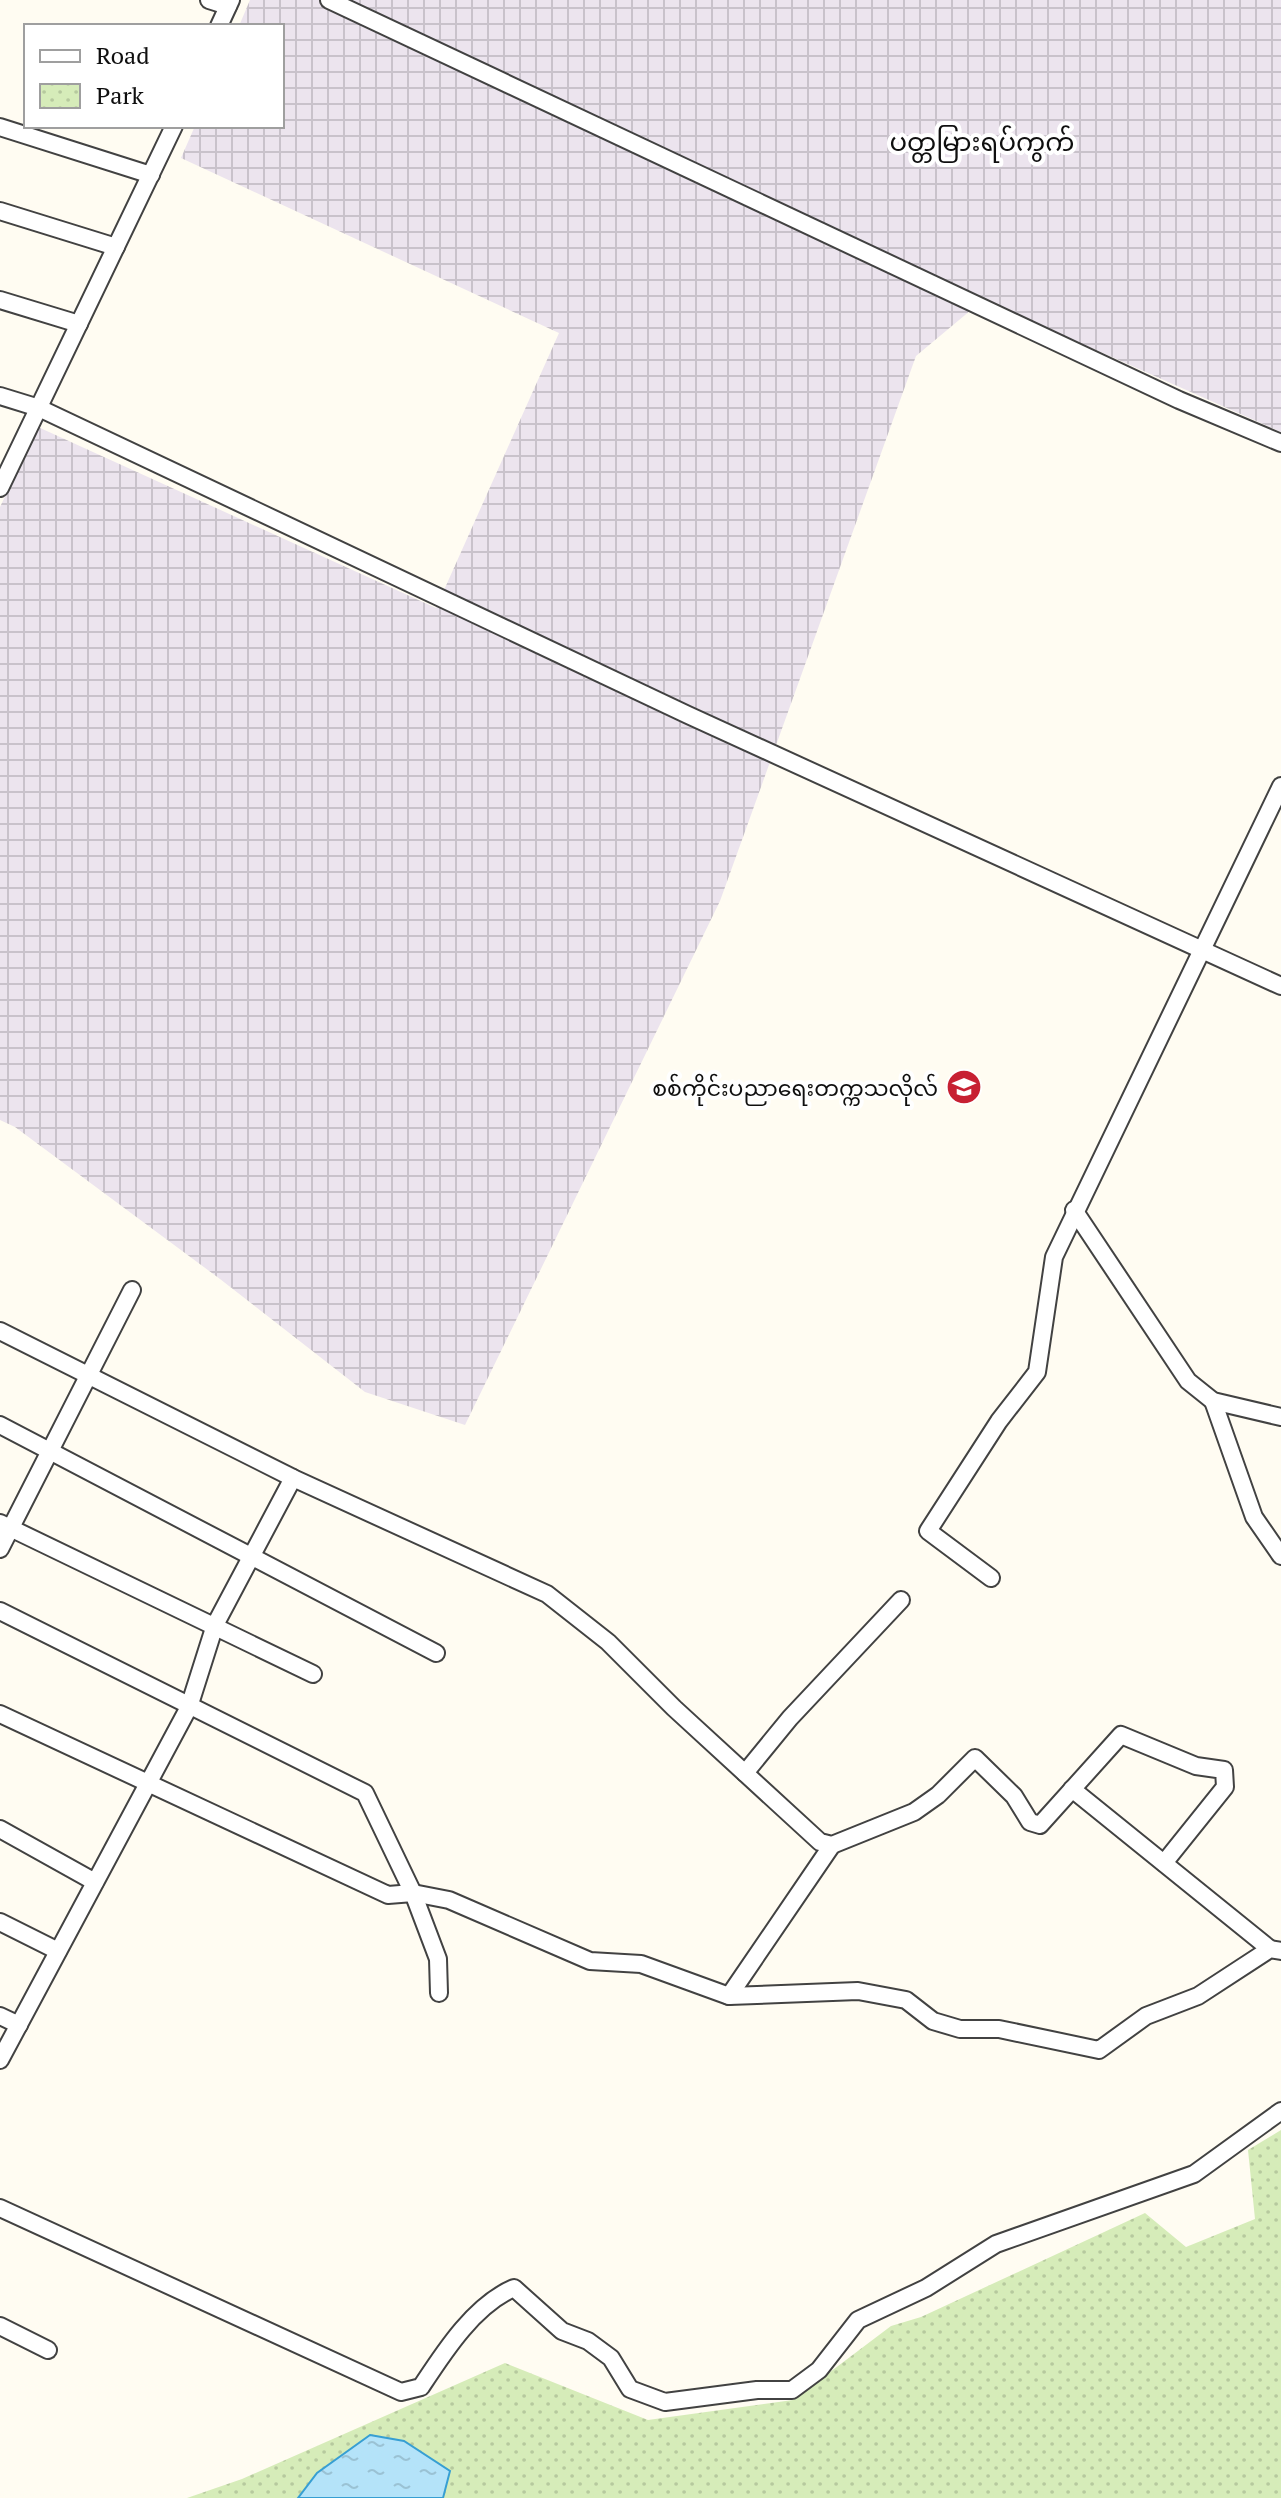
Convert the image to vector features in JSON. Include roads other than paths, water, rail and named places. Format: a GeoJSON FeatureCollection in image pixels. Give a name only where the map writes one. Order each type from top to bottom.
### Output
{"type":"FeatureCollection","features":[{"type":"Feature","properties":{"kind":"street"},"geometry":{"type":"LineString","coordinates":[[209,0],[230,3],[220,24]]}},
{"type":"Feature","properties":{"kind":"street"},"geometry":{"type":"LineString","coordinates":[[329,0],[1179,400],[1281,443]]}},
{"type":"Feature","properties":{"kind":"street"},"geometry":{"type":"LineString","coordinates":[[0,127],[151,175]]}},
{"type":"Feature","properties":{"kind":"street"},"geometry":{"type":"LineString","coordinates":[[0,488],[173,128]]}},
{"type":"Feature","properties":{"kind":"street"},"geometry":{"type":"LineString","coordinates":[[0,211],[116,247]]}},
{"type":"Feature","properties":{"kind":"street"},"geometry":{"type":"LineString","coordinates":[[0,300],[79,324]]}},
{"type":"Feature","properties":{"kind":"street"},"geometry":{"type":"LineString","coordinates":[[0,396],[39,408],[688,715],[1281,986]]}},
{"type":"Feature","properties":{"kind":"street"},"geometry":{"type":"LineString","coordinates":[[991,1578],[928,1531],[999,1421],[1037,1372],[1054,1257],[1281,786]]}},
{"type":"Feature","properties":{"kind":"street"},"geometry":{"type":"LineString","coordinates":[[1074,1210],[1188,1381],[1213,1401],[1281,1417]]}},
{"type":"Feature","properties":{"kind":"street"},"geometry":{"type":"LineString","coordinates":[[0,1549],[5,1526],[51,1449],[132,1290]]}},
{"type":"Feature","properties":{"kind":"street"},"geometry":{"type":"LineString","coordinates":[[0,1331],[293,1478],[547,1594],[608,1642],[820,1842],[832,1845]]}},
{"type":"Feature","properties":{"kind":"street"},"geometry":{"type":"LineString","coordinates":[[1213,1401],[1254,1517],[1281,1556]]}},
{"type":"Feature","properties":{"kind":"street"},"geometry":{"type":"LineString","coordinates":[[0,1425],[436,1653]]}},
{"type":"Feature","properties":{"kind":"street"},"geometry":{"type":"LineString","coordinates":[[0,2060],[189,1707],[215,1625],[293,1478]]}},
{"type":"Feature","properties":{"kind":"street"},"geometry":{"type":"LineString","coordinates":[[5,1526],[313,1674]]}},
{"type":"Feature","properties":{"kind":"street"},"geometry":{"type":"LineString","coordinates":[[745,1773],[790,1718],[901,1600]]}},
{"type":"Feature","properties":{"kind":"street"},"geometry":{"type":"LineString","coordinates":[[0,1611],[365,1793],[413,1893],[438,1959],[439,1993]]}},
{"type":"Feature","properties":{"kind":"street"},"geometry":{"type":"LineString","coordinates":[[0,1714],[388,1895],[413,1893],[449,1900],[590,1961],[641,1964],[729,1996],[858,1991],[906,2000],[933,2021],[960,2029],[999,2029],[1099,2050],[1146,2016],[1198,1996],[1275,1950],[1072,1789]]}},
{"type":"Feature","properties":{"kind":"street"},"geometry":{"type":"LineString","coordinates":[[729,1996],[832,1845],[914,1812],[938,1795],[975,1758],[1014,1796],[1030,1822],[1040,1825],[1121,1735],[1196,1766],[1224,1770],[1225,1787],[1164,1863]]}},
{"type":"Feature","properties":{"kind":"street"},"geometry":{"type":"LineString","coordinates":[[0,1829],[95,1882]]}},
{"type":"Feature","properties":{"kind":"street"},"geometry":{"type":"LineString","coordinates":[[0,1922],[58,1951]]}},
{"type":"Feature","properties":{"kind":"street"},"geometry":{"type":"LineString","coordinates":[[0,2016],[19,2025]]}},
{"type":"Feature","properties":{"kind":"street"},"geometry":{"type":"LineString","coordinates":[[0,2208],[401,2392],[421,2387],[446,2349],[498,2295],[514,2288],[562,2331],[588,2341],[611,2358],[630,2389],[665,2402],[757,2390],[792,2390],[819,2370],[858,2320],[926,2288],[996,2244],[1194,2174],[1281,2111]]}},
{"type":"Feature","properties":{"kind":"street"},"geometry":{"type":"LineString","coordinates":[[0,2326],[48,2350]]}},
{"type":"Feature","properties":{"kind":"water"},"geometry":{"type":"Polygon","coordinates":[[[370,2435],[404,2441],[450,2471],[443,2498],[298,2498],[317,2473],[370,2435]]]}},
{"type":"Feature","properties":{"kind":"place","name":"စစ်ကိုင်းပညာရေးတက္ကသလိုလ်"},"geometry":{"type":"Point","coordinates":[964,1087]}},
{"type":"Feature","properties":{"kind":"district","name":"ပတ္တမြားရပ်ကွက်"},"geometry":{"type":"Point","coordinates":[982,141]}}]}
